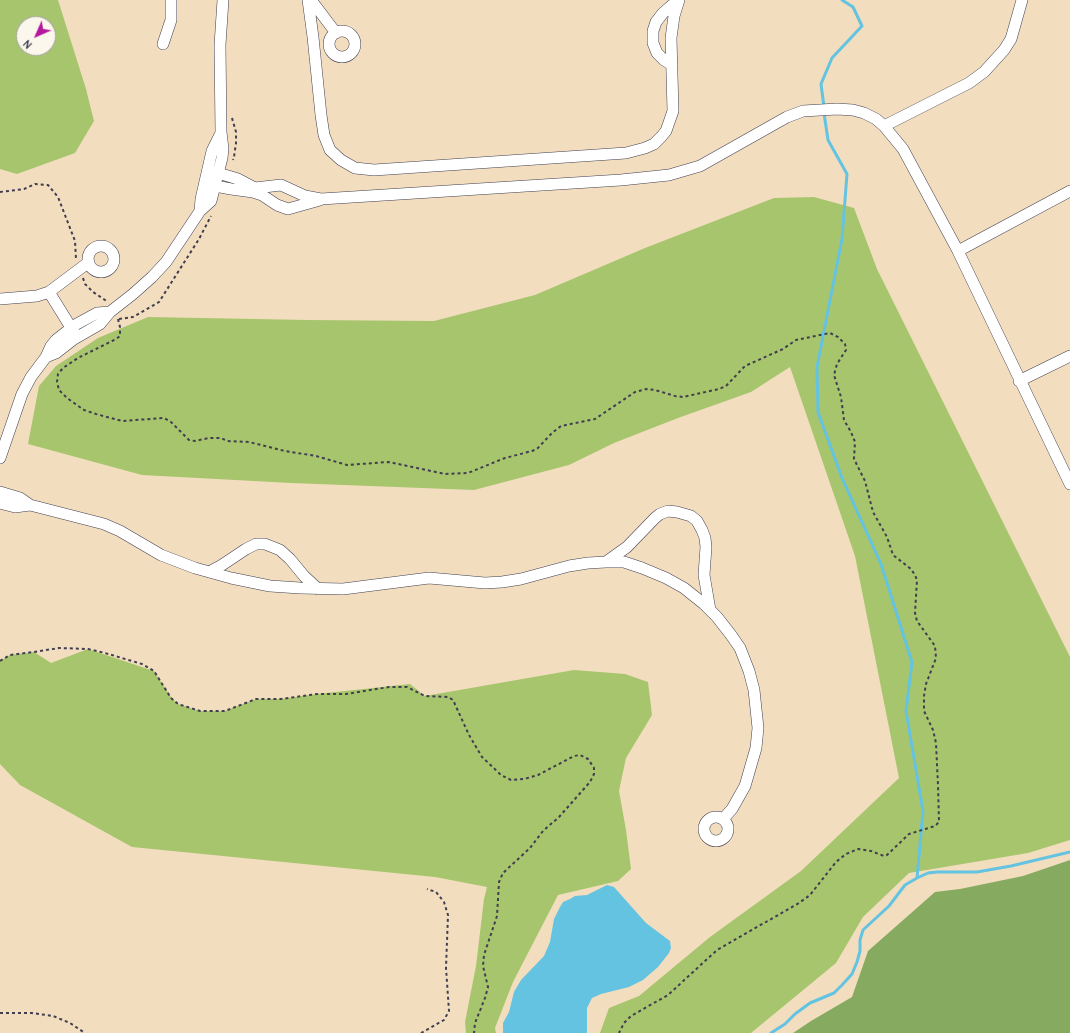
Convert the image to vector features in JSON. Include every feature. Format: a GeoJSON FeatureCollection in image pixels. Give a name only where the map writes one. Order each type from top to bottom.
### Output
{"type":"FeatureCollection","features":[{"type":"Feature","properties":{"kind":"street"},"geometry":{"type":"LineString","coordinates":[[163,44],[171,20],[171,0]]}},
{"type":"Feature","properties":{"kind":"street"},"geometry":{"type":"LineString","coordinates":[[0,458],[22,394],[31,377],[46,357],[51,346],[56,340],[74,333],[97,313],[112,310],[134,294],[162,267],[180,243],[200,211],[211,201],[210,185],[213,172],[212,151],[221,132],[220,45],[223,0]]}},
{"type":"Feature","properties":{"kind":"street"},"geometry":{"type":"LineString","coordinates":[[310,0],[336,33]]}},
{"type":"Feature","properties":{"kind":"street"},"geometry":{"type":"LineString","coordinates":[[310,0],[324,135],[330,150],[341,160],[355,168],[374,170],[626,153],[654,144],[661,138],[670,122],[673,111],[671,38],[678,0]]}},
{"type":"Feature","properties":{"kind":"street"},"geometry":{"type":"LineString","coordinates":[[672,65],[657,53],[653,44],[653,31],[656,22],[663,13],[678,0]]}},
{"type":"Feature","properties":{"kind":"street"},"geometry":{"type":"LineString","coordinates":[[884,126],[969,83],[984,72],[1004,50],[1011,39],[1022,0]]}},
{"type":"Feature","properties":{"kind":"street"},"geometry":{"type":"LineString","coordinates":[[213,172],[238,179],[255,188],[281,185],[305,196],[321,199],[606,181],[669,175],[700,166],[796,113],[811,110],[837,109],[853,110],[864,113],[876,119],[884,126],[903,150],[958,251],[1019,381],[1070,484]]}},
{"type":"Feature","properties":{"kind":"street"},"geometry":{"type":"LineString","coordinates":[[210,185],[253,192],[262,195],[288,210],[321,199]]}},
{"type":"Feature","properties":{"kind":"street"},"geometry":{"type":"LineString","coordinates":[[958,251],[1070,191]]}},
{"type":"Feature","properties":{"kind":"street"},"geometry":{"type":"LineString","coordinates":[[0,299],[37,296],[49,292],[80,271],[89,262]]}},
{"type":"Feature","properties":{"kind":"street"},"geometry":{"type":"LineString","coordinates":[[49,292],[74,333]]}},
{"type":"Feature","properties":{"kind":"street"},"geometry":{"type":"LineString","coordinates":[[1019,381],[1070,356]]}},
{"type":"Feature","properties":{"kind":"street"},"geometry":{"type":"LineString","coordinates":[[0,492],[20,498],[30,505],[104,524],[120,531],[162,555],[209,572],[270,586],[343,589],[429,578],[485,583],[502,582],[521,579],[569,566],[606,562],[624,562],[666,578],[684,588],[710,610],[731,635],[740,648],[749,671],[754,690],[757,721],[756,748],[742,792],[732,809],[723,819]]}},
{"type":"Feature","properties":{"kind":"street"},"geometry":{"type":"LineString","coordinates":[[0,503],[15,507],[30,505]]}},
{"type":"Feature","properties":{"kind":"street"},"geometry":{"type":"LineString","coordinates":[[606,562],[627,547],[660,514],[668,511],[691,516],[700,525],[706,547],[704,575],[710,610]]}},
{"type":"Feature","properties":{"kind":"street"},"geometry":{"type":"LineString","coordinates":[[209,572],[246,549],[256,544],[265,544],[280,550],[318,589]]}},
{"type":"Feature","properties":{"kind":"path"},"geometry":{"type":"LineString","coordinates":[[0,192],[24,189],[35,184],[48,185],[58,197],[75,241],[75,257],[85,284],[110,304],[112,310],[116,313],[120,327],[120,336],[106,345],[78,358],[63,368],[58,374],[57,382],[60,390],[67,398],[84,410],[96,414],[122,421],[164,418],[171,422],[189,440],[196,441],[209,438],[249,442],[285,451],[316,456],[347,465],[389,462],[446,474],[468,473],[505,458],[537,449],[561,426],[596,419],[635,392],[646,389],[675,396],[684,396],[719,389],[726,386],[745,366],[783,349],[796,340],[830,333],[838,337],[845,344],[846,350],[837,364],[834,375],[841,397],[844,420],[855,442],[854,459],[864,481],[873,512],[887,537],[893,555],[911,569],[917,580],[915,613],[917,621],[935,646],[936,658],[926,684],[924,711],[936,743],[938,822],[935,826],[914,834],[909,834],[887,855],[880,855],[871,851],[858,849],[846,854],[836,862],[810,894],[799,903],[717,950],[668,995],[631,1016],[624,1023],[619,1033]]}},
{"type":"Feature","properties":{"kind":"path"},"geometry":{"type":"LineString","coordinates":[[0,661],[10,654],[59,648],[88,649],[105,653],[142,664],[154,671],[171,698],[178,704],[200,711],[225,710],[256,699],[281,699],[317,694],[346,694],[389,687],[407,687],[425,696],[454,700],[469,735],[482,757],[488,765],[501,775],[511,780],[524,779],[538,775],[574,756],[580,755],[588,759],[594,768],[594,774],[590,782],[559,817],[543,831],[530,848],[503,873],[499,882],[497,916],[484,955],[483,966],[488,986],[475,1023],[474,1033]]}},
{"type":"Feature","properties":{"kind":"path"},"geometry":{"type":"LineString","coordinates":[[421,1033],[444,1020],[449,1011],[446,968],[448,915],[444,902],[436,892],[427,889]]}},
{"type":"Feature","properties":{"kind":"path"},"geometry":{"type":"LineString","coordinates":[[0,1013],[32,1013],[53,1016],[70,1023],[85,1033]]}},
{"type":"Feature","properties":{"kind":"green space"},"geometry":{"type":"Polygon","coordinates":[[[0,0],[58,0],[86,89],[94,121],[75,153],[17,174],[0,169],[0,0]]]}},
{"type":"Feature","properties":{"kind":"green space"},"geometry":{"type":"Polygon","coordinates":[[[814,197],[854,208],[877,269],[1070,657],[1070,840],[1028,853],[909,873],[863,917],[836,963],[751,1033],[600,1033],[609,1008],[639,996],[710,937],[801,871],[899,778],[855,556],[790,367],[751,392],[614,443],[569,465],[474,490],[291,483],[142,475],[28,444],[39,386],[56,366],[98,338],[148,317],[434,321],[535,295],[645,248],[774,198],[814,197]]]}},
{"type":"Feature","properties":{"kind":"green space"},"geometry":{"type":"Polygon","coordinates":[[[88,649],[154,671],[171,697],[178,704],[200,711],[225,711],[256,699],[281,699],[410,684],[425,696],[574,670],[625,674],[648,682],[652,715],[626,758],[619,791],[631,869],[618,881],[558,895],[513,982],[495,1028],[496,1033],[466,1033],[465,1022],[476,966],[484,899],[487,887],[435,877],[132,847],[20,785],[0,764],[0,661],[10,655],[34,652],[51,663],[88,649]]]}},
{"type":"Feature","properties":{"kind":"green space"},"geometry":{"type":"Polygon","coordinates":[[[1070,860],[1070,1033],[793,1033],[852,997],[868,951],[935,892],[960,889],[1023,876],[1070,860]]]}},
{"type":"Feature","properties":{"kind":"water"},"geometry":{"type":"Polygon","coordinates":[[[607,885],[614,887],[646,923],[670,941],[671,948],[669,953],[658,967],[643,980],[629,987],[601,994],[592,998],[587,1008],[587,1033],[503,1033],[503,1023],[509,1012],[514,992],[521,980],[544,956],[550,942],[554,919],[563,902],[575,896],[587,895],[607,885]]]}},
{"type":"Feature","properties":{"kind":"waterway"},"geometry":{"type":"LineString","coordinates":[[824,107],[821,84],[832,58],[862,26],[853,7],[842,0]]}},
{"type":"Feature","properties":{"kind":"waterway"},"geometry":{"type":"LineString","coordinates":[[824,113],[828,140],[847,174],[842,239],[817,367],[818,412],[842,478],[881,564],[912,662],[906,711],[923,811],[917,878]]}},
{"type":"Feature","properties":{"kind":"waterway"},"geometry":{"type":"LineString","coordinates":[[771,1033],[785,1024],[795,1014],[810,1003],[834,993],[852,974],[860,951],[860,940],[863,930],[889,906],[905,885],[928,873],[977,872],[1011,866],[1070,852]]}}]}
